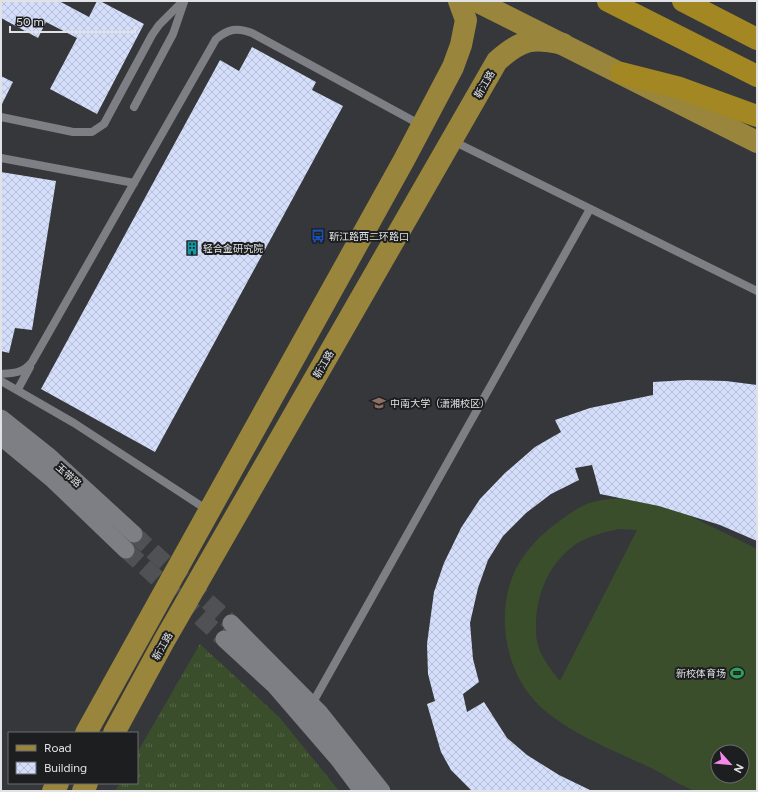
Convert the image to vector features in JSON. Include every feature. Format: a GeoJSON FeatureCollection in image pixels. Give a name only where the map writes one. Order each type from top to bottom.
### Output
{"type":"FeatureCollection","features":[{"type":"Feature","properties":{"kind":"highway"},"geometry":{"type":"LineString","coordinates":[[608,1],[757,76]]}},
{"type":"Feature","properties":{"kind":"highway"},"geometry":{"type":"LineString","coordinates":[[682,1],[757,39]]}},
{"type":"Feature","properties":{"kind":"highway"},"geometry":{"type":"LineString","coordinates":[[621,73],[680,88],[757,116]]}},
{"type":"Feature","properties":{"kind":"main road"},"geometry":{"type":"LineString","coordinates":[[87,732],[454,67],[461,45],[466,20],[459,1]]}},
{"type":"Feature","properties":{"kind":"main road"},"geometry":{"type":"LineString","coordinates":[[476,1],[757,142]]}},
{"type":"Feature","properties":{"kind":"main road","name":"靳江路"},"geometry":{"type":"LineString","coordinates":[[115,732],[164,641],[494,67],[509,50],[522,43],[540,39],[564,44]]}},
{"type":"Feature","properties":{"kind":"street","name":"玉带路"},"geometry":{"type":"LineString","coordinates":[[1,418],[50,457],[134,534]]}},
{"type":"Feature","properties":{"kind":"street"},"geometry":{"type":"LineString","coordinates":[[1,437],[53,480],[126,550]]}},
{"type":"Feature","properties":{"kind":"street"},"geometry":{"type":"LineString","coordinates":[[231,623],[312,704],[382,791]]}},
{"type":"Feature","properties":{"kind":"street"},"geometry":{"type":"LineString","coordinates":[[224,638],[274,685],[338,759],[362,791]]}},
{"type":"Feature","properties":{"kind":"lane"},"geometry":{"type":"LineString","coordinates":[[134,107],[173,34],[183,1]]}},
{"type":"Feature","properties":{"kind":"lane"},"geometry":{"type":"LineString","coordinates":[[1,117],[73,132],[92,132],[104,124],[159,25],[183,1]]}},
{"type":"Feature","properties":{"kind":"lane"},"geometry":{"type":"LineString","coordinates":[[18,389],[216,39],[224,32],[234,29],[242,29],[252,33],[422,126]]}},
{"type":"Feature","properties":{"kind":"lane"},"geometry":{"type":"LineString","coordinates":[[453,140],[757,291]]}},
{"type":"Feature","properties":{"kind":"lane"},"geometry":{"type":"LineString","coordinates":[[1,158],[134,183]]}},
{"type":"Feature","properties":{"kind":"lane"},"geometry":{"type":"LineString","coordinates":[[312,704],[590,209]]}},
{"type":"Feature","properties":{"kind":"lane"},"geometry":{"type":"LineString","coordinates":[[1,374],[19,373],[26,370],[40,351]]}},
{"type":"Feature","properties":{"kind":"lane"},"geometry":{"type":"LineString","coordinates":[[1,381],[18,389],[74,423],[209,511]]}},
{"type":"Feature","properties":{"kind":"green space"},"geometry":{"type":"Polygon","coordinates":[[[638,498],[680,511],[757,549],[757,791],[696,791],[685,787],[653,769],[582,736],[565,725],[549,714],[535,701],[524,687],[516,673],[510,657],[507,641],[505,607],[508,590],[513,575],[521,560],[532,545],[545,533],[580,507],[602,500],[638,498]],[[619,529],[608,531],[586,539],[576,544],[558,560],[551,570],[538,602],[536,628],[538,647],[549,667],[560,681],[637,530],[619,529]]]}},
{"type":"Feature","properties":{"kind":"green space"},"geometry":{"type":"Polygon","coordinates":[[[200,644],[280,718],[339,791],[115,791],[119,784],[138,784],[138,751],[200,644]]]}},
{"type":"Feature","properties":{"kind":"building"},"geometry":{"type":"Polygon","coordinates":[[[1,1],[59,1],[89,17],[97,1],[100,1],[144,24],[97,114],[50,89],[77,38],[46,22],[38,38],[1,18],[1,1]]]}},
{"type":"Feature","properties":{"kind":"building","name":"轻合金研究院"},"geometry":{"type":"Polygon","coordinates":[[[252,47],[316,82],[312,90],[343,106],[155,452],[41,389],[220,60],[239,71],[252,47]]]}},
{"type":"Feature","properties":{"kind":"building"},"geometry":{"type":"Polygon","coordinates":[[[1,76],[13,82],[1,106],[1,76]]]}},
{"type":"Feature","properties":{"kind":"building"},"geometry":{"type":"Polygon","coordinates":[[[1,172],[56,181],[32,330],[15,328],[9,353],[1,351],[1,172]]]}},
{"type":"Feature","properties":{"kind":"building"},"geometry":{"type":"Polygon","coordinates":[[[687,380],[726,381],[757,385],[757,541],[720,525],[659,506],[600,494],[592,465],[575,468],[579,480],[551,494],[526,513],[503,536],[488,560],[478,588],[470,623],[473,659],[479,682],[463,694],[467,712],[484,702],[507,738],[527,755],[559,775],[592,791],[472,791],[451,770],[441,752],[427,704],[435,701],[428,674],[427,644],[434,592],[444,563],[461,528],[480,499],[505,473],[535,447],[561,432],[555,420],[590,408],[653,395],[653,382],[687,380]]]}},
{"type":"Feature","properties":{"kind":"tunnel"},"geometry":{"type":"LineString","coordinates":[[134,534],[231,623]]}},
{"type":"Feature","properties":{"kind":"tunnel"},"geometry":{"type":"LineString","coordinates":[[126,550],[224,639]]}},
{"type":"Feature","properties":{"kind":"place","name":"靳江路西二环路口"},"geometry":{"type":"Point","coordinates":[318,236]}},
{"type":"Feature","properties":{"kind":"place","name":"轻合金研究院"},"geometry":{"type":"Point","coordinates":[192,248]}},
{"type":"Feature","properties":{"kind":"place","name":"中南大学（潇湘校区）"},"geometry":{"type":"Point","coordinates":[379,403]}},
{"type":"Feature","properties":{"kind":"place","name":"新校体育场"},"geometry":{"type":"Point","coordinates":[737,673]}}]}
